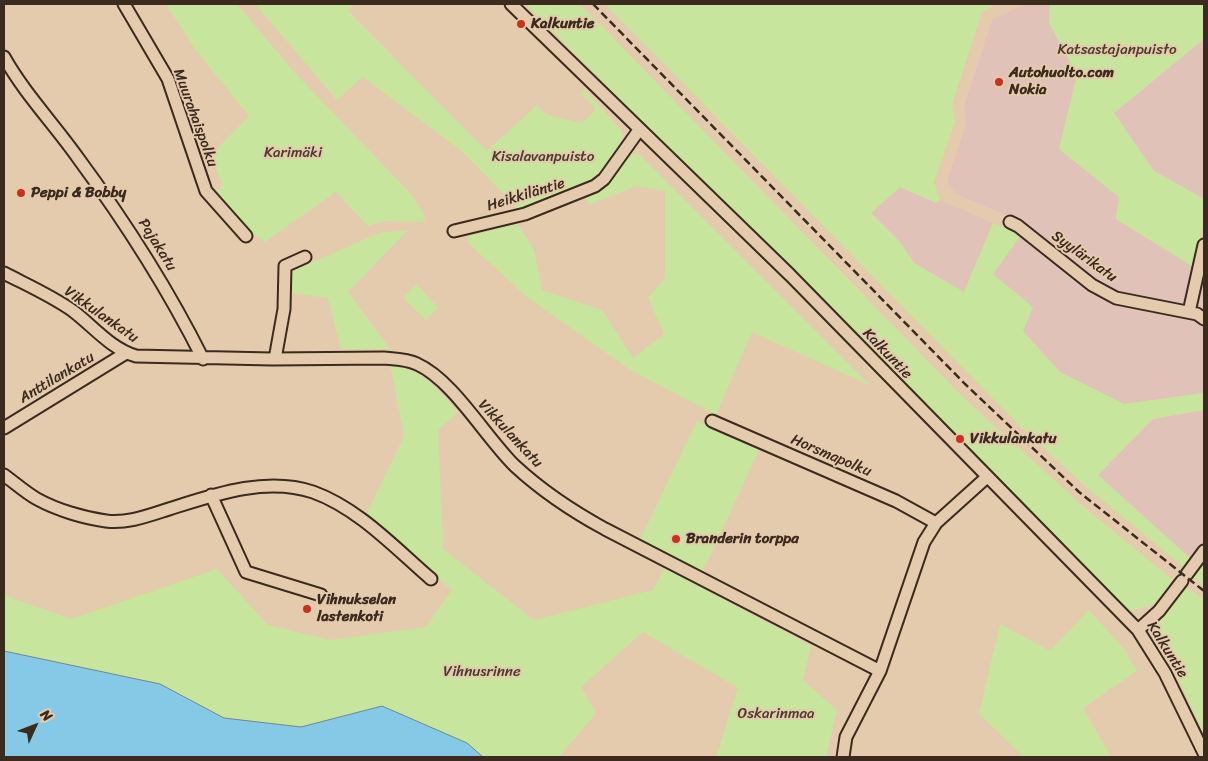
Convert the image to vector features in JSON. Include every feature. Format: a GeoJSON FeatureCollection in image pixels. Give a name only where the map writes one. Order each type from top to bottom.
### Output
{"type":"FeatureCollection","features":[{"type":"Feature","properties":{"kind":"street","name":"Muurahaispolku"},"geometry":{"type":"LineString","coordinates":[[124,4],[168,80],[206,191],[246,236]]}},
{"type":"Feature","properties":{"kind":"street","name":"Kalkuntie"},"geometry":{"type":"LineString","coordinates":[[512,4],[790,276],[1138,630],[1168,679],[1204,753]]}},
{"type":"Feature","properties":{"kind":"street","name":"Pajakatu"},"geometry":{"type":"LineString","coordinates":[[4,57],[14,75],[54,124],[131,231],[181,315],[203,359]]}},
{"type":"Feature","properties":{"kind":"street","name":"Heikkiläntie"},"geometry":{"type":"LineString","coordinates":[[454,231],[525,214],[595,186],[604,179],[639,130]]}},
{"type":"Feature","properties":{"kind":"street","name":"Syylärikatu"},"geometry":{"type":"LineString","coordinates":[[1010,222],[1018,226],[1092,285],[1110,296],[1128,302],[1189,312],[1204,318]]}},
{"type":"Feature","properties":{"kind":"street"},"geometry":{"type":"LineString","coordinates":[[1189,312],[1204,244]]}},
{"type":"Feature","properties":{"kind":"street"},"geometry":{"type":"LineString","coordinates":[[275,359],[284,309],[285,266],[305,257]]}},
{"type":"Feature","properties":{"kind":"street","name":"Vikkulankatu"},"geometry":{"type":"LineString","coordinates":[[4,273],[73,311],[126,353],[136,356],[203,359],[384,358],[398,359],[419,365],[445,386],[515,466],[563,505],[613,533],[880,671]]}},
{"type":"Feature","properties":{"kind":"street","name":"Anttilankatu"},"geometry":{"type":"LineString","coordinates":[[4,428],[126,353]]}},
{"type":"Feature","properties":{"kind":"street","name":"Horsmapolku"},"geometry":{"type":"LineString","coordinates":[[712,421],[896,501],[936,523]]}},
{"type":"Feature","properties":{"kind":"street"},"geometry":{"type":"LineString","coordinates":[[4,475],[37,499],[107,521],[142,518],[211,495],[242,488],[274,486],[312,492],[351,512],[431,579]]}},
{"type":"Feature","properties":{"kind":"street"},"geometry":{"type":"LineString","coordinates":[[843,757],[846,737],[880,671],[924,542],[936,523],[987,477]]}},
{"type":"Feature","properties":{"kind":"street"},"geometry":{"type":"LineString","coordinates":[[211,495],[246,572],[321,595]]}},
{"type":"Feature","properties":{"kind":"street"},"geometry":{"type":"LineString","coordinates":[[1138,630],[1159,611],[1204,551]]}},
{"type":"Feature","properties":{"kind":"shaded area"},"geometry":{"type":"Polygon","coordinates":[[[1025,4],[1050,4],[1049,23],[1077,75],[1059,149],[1119,197],[1116,219],[1192,266],[1185,303],[1182,305],[1129,298],[1109,289],[1022,222],[956,194],[948,184],[948,178],[966,125],[964,106],[992,20],[1025,4]]]}},
{"type":"Feature","properties":{"kind":"shaded area"},"geometry":{"type":"Polygon","coordinates":[[[1204,39],[1204,199],[1154,171],[1114,113],[1204,39]]]}},
{"type":"Feature","properties":{"kind":"shaded area"},"geometry":{"type":"Polygon","coordinates":[[[900,187],[936,203],[940,200],[993,223],[964,292],[914,263],[901,243],[871,213],[900,187]]]}},
{"type":"Feature","properties":{"kind":"shaded area"},"geometry":{"type":"Polygon","coordinates":[[[1021,235],[1110,300],[1126,306],[1180,313],[1195,317],[1204,324],[1204,393],[1124,404],[1060,372],[1023,331],[993,274],[1021,235]]]}},
{"type":"Feature","properties":{"kind":"shaded area"},"geometry":{"type":"Polygon","coordinates":[[[1204,276],[1204,313],[1198,307],[1197,302],[1204,276]]]}},
{"type":"Feature","properties":{"kind":"shaded area"},"geometry":{"type":"Polygon","coordinates":[[[1204,410],[1204,543],[1191,559],[1098,475],[1153,419],[1204,410]]]}},
{"type":"Feature","properties":{"kind":"green space","name":"Karimäki"},"geometry":{"type":"Polygon","coordinates":[[[166,4],[237,4],[293,71],[410,193],[424,214],[425,222],[385,221],[368,226],[336,192],[265,242],[245,228],[213,193],[223,187],[211,155],[249,116],[195,49],[166,4]]]}},
{"type":"Feature","properties":{"kind":"green space","name":"Kisalavanpuisto"},"geometry":{"type":"Polygon","coordinates":[[[255,4],[355,4],[348,11],[487,151],[537,105],[547,115],[582,123],[596,109],[581,93],[585,90],[622,131],[623,137],[603,174],[585,187],[520,211],[463,152],[363,77],[337,100],[255,4]]]}},
{"type":"Feature","properties":{"kind":"green space"},"geometry":{"type":"Polygon","coordinates":[[[526,4],[580,4],[963,397],[1084,507],[1172,579],[1160,599],[1151,605],[1129,611],[792,268],[526,4]]]}},
{"type":"Feature","properties":{"kind":"green space"},"geometry":{"type":"Polygon","coordinates":[[[605,4],[997,4],[982,12],[952,105],[955,122],[934,182],[940,200],[936,203],[900,187],[871,213],[901,243],[914,263],[964,292],[993,223],[1021,235],[993,274],[1033,307],[1023,331],[1060,372],[1124,404],[1204,393],[1204,410],[1153,419],[1098,475],[1191,559],[1184,567],[1085,486],[1019,425],[605,4]]]}},
{"type":"Feature","properties":{"kind":"green space","name":"Katsastajanpuisto"},"geometry":{"type":"Polygon","coordinates":[[[1050,4],[1204,4],[1204,39],[1114,113],[1154,171],[1204,199],[1204,221],[1192,266],[1116,219],[1119,197],[1059,149],[1077,75],[1049,23],[1050,4]]]}},
{"type":"Feature","properties":{"kind":"green space"},"geometry":{"type":"Polygon","coordinates":[[[630,153],[639,154],[871,386],[752,332],[716,415],[629,369],[527,297],[469,244],[468,236],[517,224],[534,249],[542,290],[602,310],[633,358],[664,334],[648,298],[665,278],[665,191],[636,186],[589,205],[586,198],[611,181],[630,153]]]}},
{"type":"Feature","properties":{"kind":"green space"},"geometry":{"type":"Polygon","coordinates":[[[408,230],[348,292],[390,349],[341,349],[328,298],[291,293],[293,271],[379,233],[408,230]]]}},
{"type":"Feature","properties":{"kind":"green space"},"geometry":{"type":"Polygon","coordinates":[[[417,284],[438,308],[426,320],[403,298],[417,284]]]}},
{"type":"Feature","properties":{"kind":"green space","name":"Vihnusrinne"},"geometry":{"type":"Polygon","coordinates":[[[390,364],[420,375],[436,388],[458,412],[438,430],[443,549],[534,620],[653,590],[665,568],[811,646],[803,680],[837,710],[826,757],[716,757],[738,688],[643,632],[581,687],[596,713],[559,757],[483,757],[467,743],[382,706],[301,727],[224,718],[160,684],[4,651],[4,595],[71,619],[217,569],[268,625],[331,640],[426,627],[452,590],[366,515],[404,436],[390,364]]]}},
{"type":"Feature","properties":{"kind":"green space"},"geometry":{"type":"Polygon","coordinates":[[[697,421],[759,450],[703,571],[640,540],[697,421]]]}},
{"type":"Feature","properties":{"kind":"green space"},"geometry":{"type":"Polygon","coordinates":[[[1204,561],[1204,585],[1192,577],[1204,561]]]}},
{"type":"Feature","properties":{"kind":"green space"},"geometry":{"type":"Polygon","coordinates":[[[1187,588],[1204,600],[1204,734],[1168,656],[1156,640],[1161,620],[1187,588]]]}},
{"type":"Feature","properties":{"kind":"green space"},"geometry":{"type":"Polygon","coordinates":[[[1089,610],[1124,649],[1137,671],[1083,708],[1111,757],[1024,757],[979,714],[1000,624],[1050,651],[1089,610]]]}},
{"type":"Feature","properties":{"kind":"water"},"geometry":{"type":"Polygon","coordinates":[[[4,651],[160,684],[224,718],[301,727],[382,706],[467,743],[483,757],[4,757],[4,651]]]}},
{"type":"Feature","properties":{"kind":"waterway"},"geometry":{"type":"LineString","coordinates":[[1115,49],[1127,55]]}},
{"type":"Feature","properties":{"kind":"railway"},"geometry":{"type":"LineString","coordinates":[[593,4],[965,384],[1079,492],[1204,591]]}},
{"type":"Feature","properties":{"kind":"place","name":"Kalkuntie"},"geometry":{"type":"Point","coordinates":[521,24]}},
{"type":"Feature","properties":{"kind":"place","name":"Autohuolto.com Nokia"},"geometry":{"type":"Point","coordinates":[999,82]}},
{"type":"Feature","properties":{"kind":"place","name":"Peppi & Bobby"},"geometry":{"type":"Point","coordinates":[21,193]}},
{"type":"Feature","properties":{"kind":"place","name":"Vikkulankatu"},"geometry":{"type":"Point","coordinates":[960,439]}},
{"type":"Feature","properties":{"kind":"place","name":"Branderin torppa"},"geometry":{"type":"Point","coordinates":[676,539]}},
{"type":"Feature","properties":{"kind":"place","name":"Vihnukselan lastenkoti"},"geometry":{"type":"Point","coordinates":[307,609]}},
{"type":"Feature","properties":{"kind":"park label","name":"Oskarinmaa"},"geometry":{"type":"Point","coordinates":[776,714]}}]}
